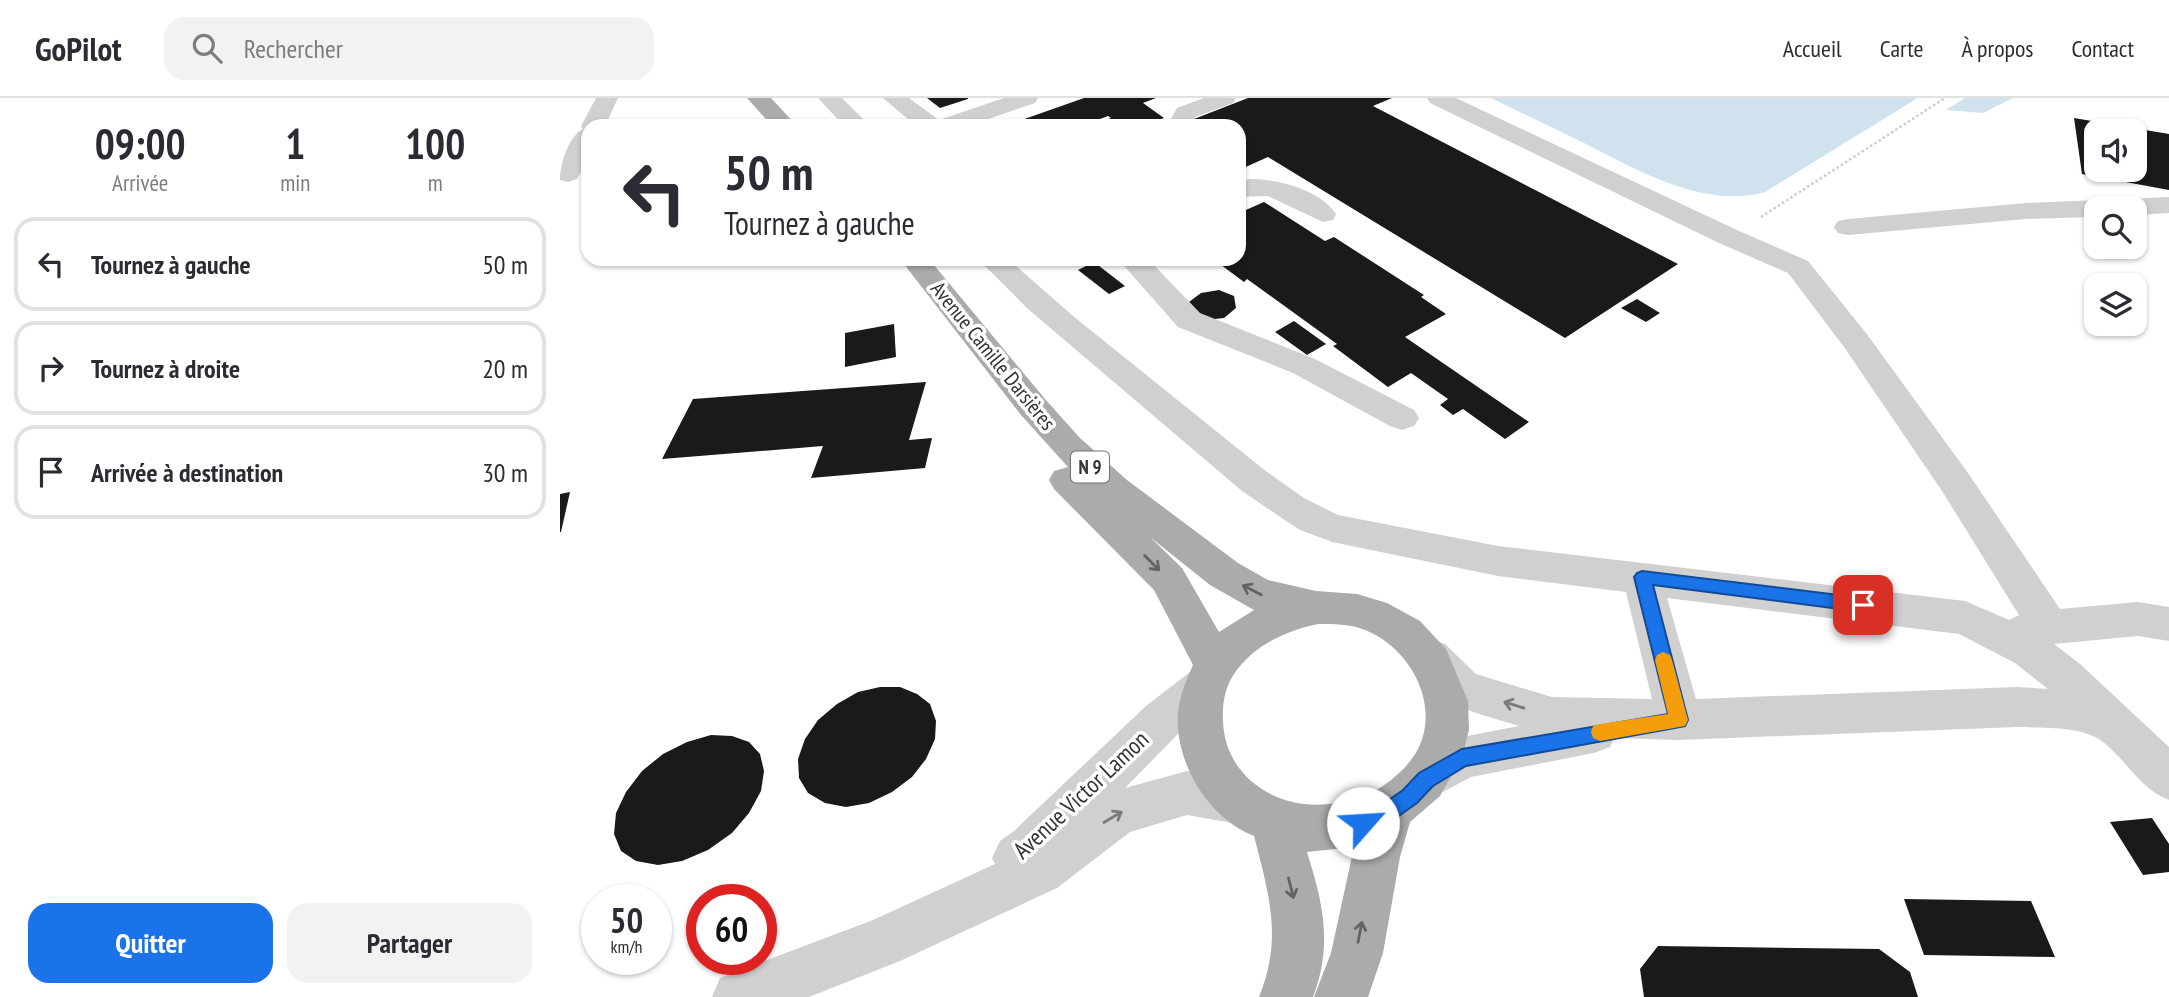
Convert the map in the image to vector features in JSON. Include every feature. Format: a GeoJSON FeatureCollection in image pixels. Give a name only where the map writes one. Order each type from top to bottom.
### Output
{"type":"FeatureCollection","features":[{"type":"Feature","properties":{"kind":"main road"},"geometry":{"type":"LineString","coordinates":[[758,98],[778,119]]}},
{"type":"Feature","properties":{"kind":"main road"},"geometry":{"type":"LineString","coordinates":[[775,98],[795,119]]}},
{"type":"Feature","properties":{"kind":"main road","name":"Avenue Camille Darsières"},"geometry":{"type":"LineString","coordinates":[[897,266],[1043,453],[1168,579],[1210,675]]}},
{"type":"Feature","properties":{"kind":"main road","name":"Avenue Camille Darsières"},"geometry":{"type":"LineString","coordinates":[[920,266],[1032,407],[1068,447],[1114,489],[1224,574],[1259,595],[1318,607]]}},
{"type":"Feature","properties":{"kind":"main road"},"geometry":{"type":"LineString","coordinates":[[1341,997],[1358,940],[1379,836],[1442,749],[1448,717],[1444,685],[1430,657],[1408,634],[1381,618],[1350,608],[1318,607],[1287,612],[1259,624],[1234,642],[1210,675],[1199,716],[1203,747],[1216,776],[1256,812],[1303,828],[1334,829],[1363,823],[1408,795]]}},
{"type":"Feature","properties":{"kind":"main road"},"geometry":{"type":"LineString","coordinates":[[1256,812],[1295,904],[1299,933],[1297,966],[1286,997]]}},
{"type":"Feature","properties":{"kind":"street"},"geometry":{"type":"LineString","coordinates":[[596,119],[607,98]]}},
{"type":"Feature","properties":{"kind":"street"},"geometry":{"type":"LineString","coordinates":[[829,98],[852,119]]}},
{"type":"Feature","properties":{"kind":"street"},"geometry":{"type":"LineString","coordinates":[[894,98],[922,119]]}},
{"type":"Feature","properties":{"kind":"street"},"geometry":{"type":"LineString","coordinates":[[966,119],[1027,98]]}},
{"type":"Feature","properties":{"kind":"street"},"geometry":{"type":"LineString","coordinates":[[1183,119],[1185,113],[1225,98]]}},
{"type":"Feature","properties":{"kind":"street"},"geometry":{"type":"LineString","coordinates":[[1438,98],[1729,237],[1798,267],[1854,340],[1955,482],[2049,627]]}},
{"type":"Feature","properties":{"kind":"street"},"geometry":{"type":"LineString","coordinates":[[572,174],[581,152]]}},
{"type":"Feature","properties":{"kind":"street"},"geometry":{"type":"LineString","coordinates":[[2133,183],[2158,206],[2169,229]]}},
{"type":"Feature","properties":{"kind":"street"},"geometry":{"type":"LineString","coordinates":[[1246,189],[1271,187],[1298,198],[1323,214]]}},
{"type":"Feature","properties":{"kind":"street"},"geometry":{"type":"LineString","coordinates":[[1848,227],[2026,211],[2084,209]]}},
{"type":"Feature","properties":{"kind":"street"},"geometry":{"type":"LineString","coordinates":[[999,266],[1024,290],[1246,476],[1288,509],[1310,520],[1332,528],[1498,561],[1965,618],[2030,650],[2065,677],[2169,778]]}},
{"type":"Feature","properties":{"kind":"street"},"geometry":{"type":"LineString","coordinates":[[1139,266],[1189,320],[1304,366],[1402,418]]}},
{"type":"Feature","properties":{"kind":"street"},"geometry":{"type":"LineString","coordinates":[[1642,577],[1679,720]]}},
{"type":"Feature","properties":{"kind":"street"},"geometry":{"type":"LineString","coordinates":[[1999,633],[2138,619],[2169,624]]}},
{"type":"Feature","properties":{"kind":"street"},"geometry":{"type":"LineString","coordinates":[[1430,657],[1462,689],[1552,717],[1679,720],[2017,707],[2061,709],[2113,722]]}},
{"type":"Feature","properties":{"kind":"street","name":"Avenue Victor Lamon"},"geometry":{"type":"LineString","coordinates":[[882,943],[1031,848],[1210,675]]}},
{"type":"Feature","properties":{"kind":"street"},"geometry":{"type":"LineString","coordinates":[[1408,795],[1462,758],[1679,720]]}},
{"type":"Feature","properties":{"kind":"street","name":"Avenue Victor Lamon"},"geometry":{"type":"LineString","coordinates":[[740,997],[882,943],[1039,870],[1117,813],[1187,793],[1256,812]]}},
{"type":"Feature","properties":{"kind":"path"},"geometry":{"type":"LineString","coordinates":[[1729,237],[1945,98]]}},
{"type":"Feature","properties":{"kind":"water"},"geometry":{"type":"Polygon","coordinates":[[[1491,98],[1918,98],[1765,192],[1741,196],[1692,191],[1668,183],[1491,98]]]}},
{"type":"Feature","properties":{"kind":"water"},"geometry":{"type":"Polygon","coordinates":[[[1965,98],[2013,98],[1983,113],[1946,110],[1965,98]]]}},
{"type":"Feature","properties":{"kind":"pier"},"geometry":{"type":"Polygon","coordinates":[[[1922,98],[1767,195],[1756,198],[1922,98]]]}},
{"type":"Feature","properties":{"kind":"building"},"geometry":{"type":"Polygon","coordinates":[[[927,98],[968,98],[968,99],[940,108],[927,98]]]}},
{"type":"Feature","properties":{"kind":"building"},"geometry":{"type":"Polygon","coordinates":[[[1084,98],[1156,98],[1143,103],[1164,118],[1108,119],[1111,118],[1108,116],[1100,119],[1025,119],[1084,98]]]}},
{"type":"Feature","properties":{"kind":"building"},"geometry":{"type":"Polygon","coordinates":[[[1248,98],[1392,98],[1373,106],[1678,264],[1565,338],[1268,157],[1246,167],[1246,119],[1194,119],[1248,98]]]}},
{"type":"Feature","properties":{"kind":"building"},"geometry":{"type":"Polygon","coordinates":[[[2074,118],[2084,120],[2082,174],[2074,118]]]}},
{"type":"Feature","properties":{"kind":"building"},"geometry":{"type":"Polygon","coordinates":[[[2147,130],[2169,134],[2169,190],[2126,182],[2147,182],[2147,130]]]}},
{"type":"Feature","properties":{"kind":"building"},"geometry":{"type":"Polygon","coordinates":[[[1264,202],[1325,241],[1334,237],[1424,295],[1421,297],[1446,314],[1405,337],[1529,422],[1505,439],[1463,409],[1453,415],[1440,405],[1448,399],[1411,373],[1388,387],[1333,346],[1337,344],[1247,279],[1244,282],[1222,266],[1246,266],[1246,210],[1264,202]]]}},
{"type":"Feature","properties":{"kind":"building"},"geometry":{"type":"Polygon","coordinates":[[[1086,266],[1099,266],[1125,286],[1109,294],[1078,270],[1086,266]]]}},
{"type":"Feature","properties":{"kind":"building"},"geometry":{"type":"Polygon","coordinates":[[[1219,290],[1234,296],[1236,308],[1224,318],[1205,320],[1189,302],[1201,293],[1219,290]]]}},
{"type":"Feature","properties":{"kind":"building"},"geometry":{"type":"Polygon","coordinates":[[[1637,299],[1660,313],[1646,322],[1621,308],[1637,299]]]}},
{"type":"Feature","properties":{"kind":"building"},"geometry":{"type":"Polygon","coordinates":[[[1294,321],[1326,344],[1307,355],[1275,332],[1294,321]]]}},
{"type":"Feature","properties":{"kind":"building"},"geometry":{"type":"Polygon","coordinates":[[[894,324],[896,357],[845,367],[845,333],[894,324]]]}},
{"type":"Feature","properties":{"kind":"building"},"geometry":{"type":"Polygon","coordinates":[[[926,382],[909,440],[932,438],[925,468],[811,478],[823,446],[662,459],[693,399],[926,382]]]}},
{"type":"Feature","properties":{"kind":"building"},"geometry":{"type":"Polygon","coordinates":[[[570,492],[561,532],[560,532],[560,494],[570,492]]]}},
{"type":"Feature","properties":{"kind":"building"},"geometry":{"type":"Polygon","coordinates":[[[880,687],[900,687],[917,694],[930,704],[936,721],[935,739],[926,759],[912,777],[892,792],[869,803],[846,807],[825,803],[808,793],[799,778],[798,759],[805,739],[818,720],[837,704],[858,692],[880,687]]]}},
{"type":"Feature","properties":{"kind":"building"},"geometry":{"type":"Polygon","coordinates":[[[711,735],[732,736],[749,742],[760,754],[764,771],[761,791],[749,813],[732,833],[708,850],[682,861],[658,865],[636,861],[621,851],[614,834],[616,813],[626,792],[642,771],[663,754],[687,742],[711,735]]]}},
{"type":"Feature","properties":{"kind":"building"},"geometry":{"type":"Polygon","coordinates":[[[2152,818],[2169,844],[2169,872],[2143,875],[2110,822],[2152,818]]]}},
{"type":"Feature","properties":{"kind":"building"},"geometry":{"type":"Polygon","coordinates":[[[1904,899],[2031,901],[2055,957],[1924,955],[1904,899]]]}},
{"type":"Feature","properties":{"kind":"building"},"geometry":{"type":"Polygon","coordinates":[[[1658,946],[1879,949],[1910,972],[1918,997],[1644,997],[1640,969],[1658,946]]]}},
{"type":"Feature","properties":{"kind":"slow traffic"},"geometry":{"type":"LineString","coordinates":[[1600,732],[1679,720],[1663,660]]}},
{"type":"Feature","properties":{"kind":"route"},"geometry":{"type":"LineString","coordinates":[[1363,823],[1390,811],[1426,779],[1462,758],[1679,720],[1642,577],[1863,605]]}}]}
